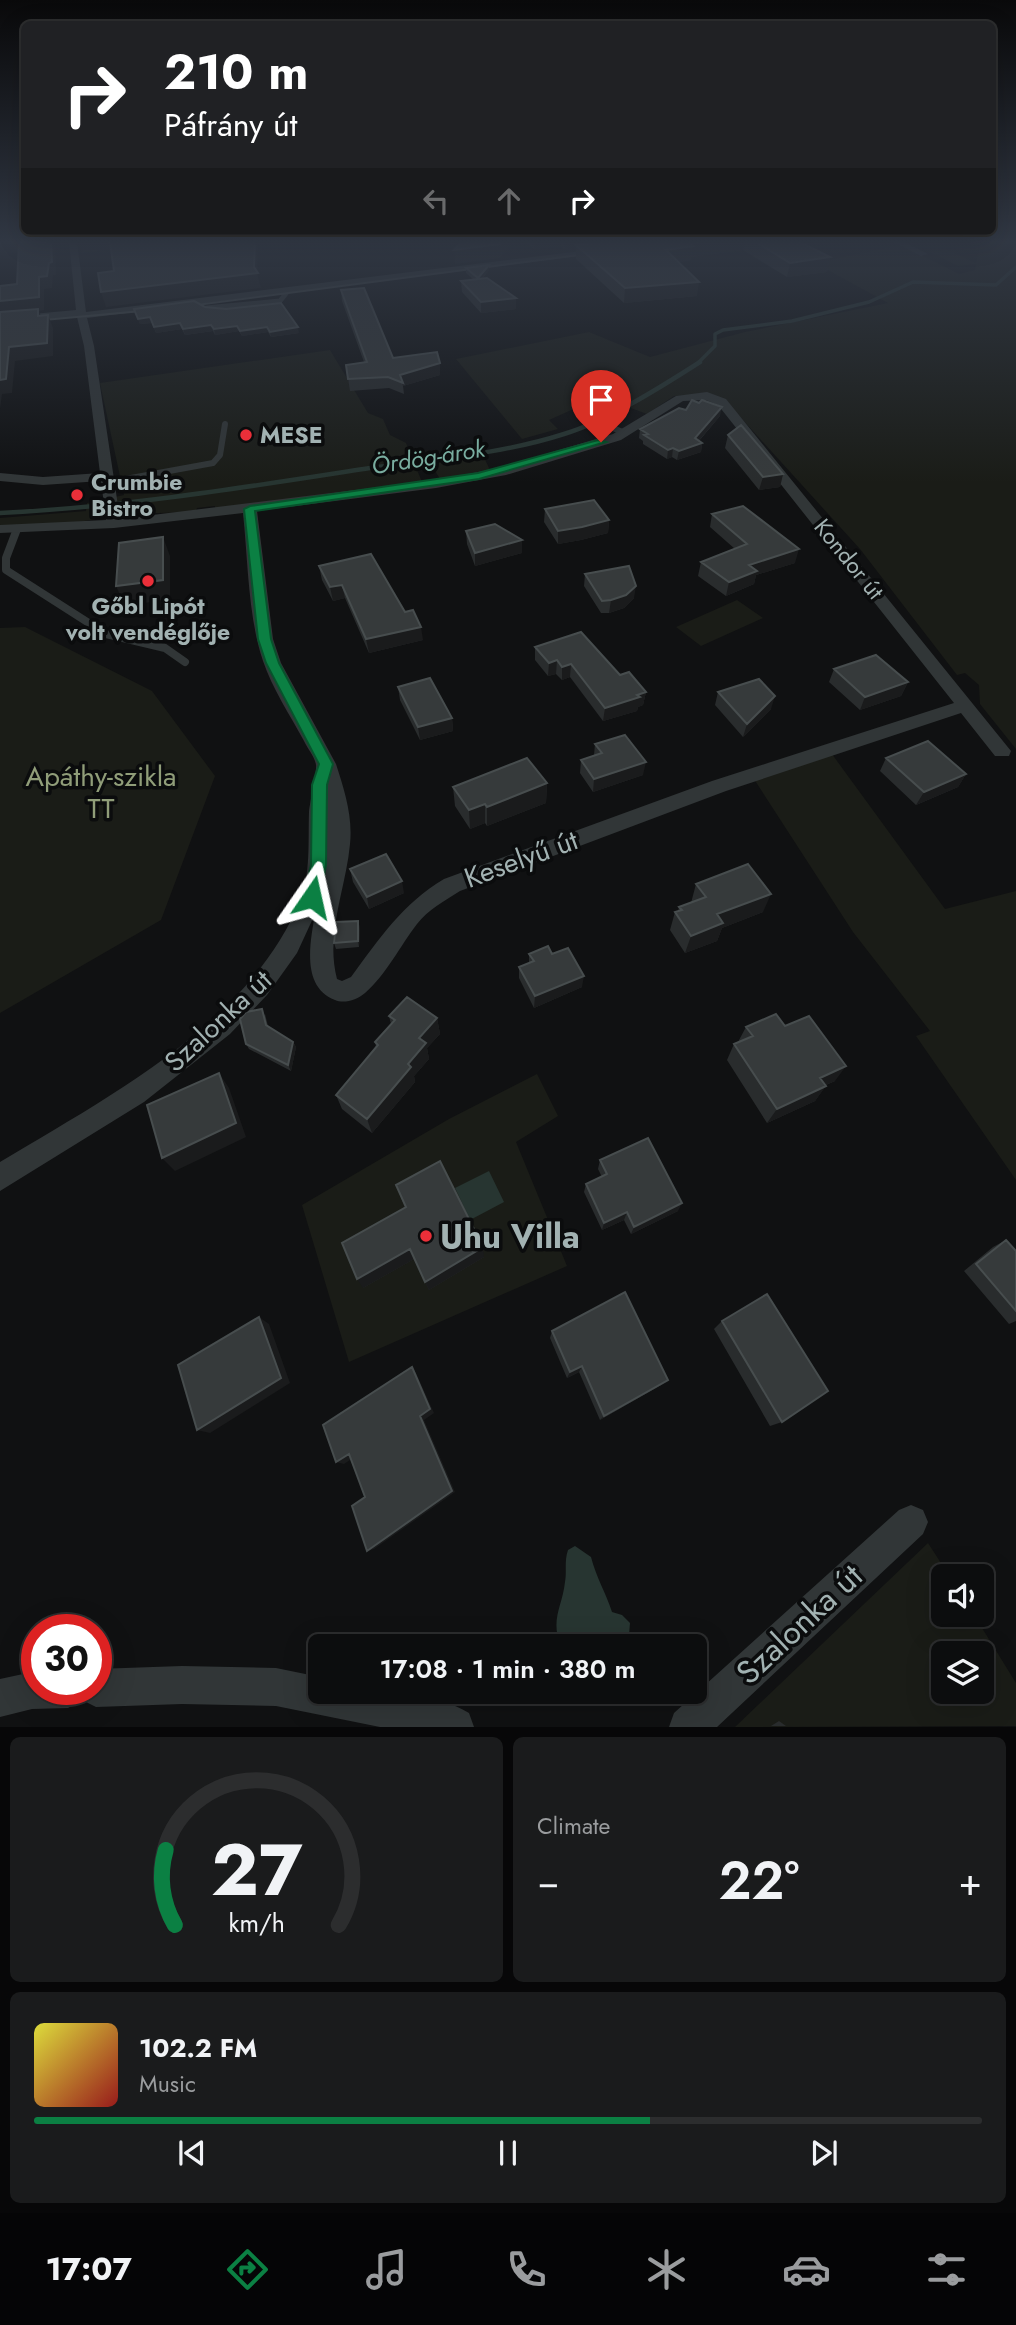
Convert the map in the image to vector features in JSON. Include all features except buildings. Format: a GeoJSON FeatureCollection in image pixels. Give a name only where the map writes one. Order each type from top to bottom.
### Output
{"type":"FeatureCollection","features":[{"type":"Feature","properties":{"kind":"street"},"geometry":{"type":"LineString","coordinates":[[83,323],[89,346],[114,519]]}},
{"type":"Feature","properties":{"kind":"street","name":"Kondor út"},"geometry":{"type":"LineString","coordinates":[[625,433],[680,398],[707,396],[722,402],[1002,751]]}},
{"type":"Feature","properties":{"kind":"street"},"geometry":{"type":"LineString","coordinates":[[0,530],[250,509],[436,485],[500,472],[625,433]]}},
{"type":"Feature","properties":{"kind":"street"},"geometry":{"type":"LineString","coordinates":[[0,477],[43,481],[109,479]]}},
{"type":"Feature","properties":{"kind":"street"},"geometry":{"type":"LineString","coordinates":[[250,509],[265,639],[272,663],[326,764]]}},
{"type":"Feature","properties":{"kind":"street","name":"Keselyű út"},"geometry":{"type":"LineString","coordinates":[[326,764],[333,779],[337,799],[340,843],[321,958],[327,985],[340,992],[351,990],[359,984],[411,915],[429,899],[453,885],[719,786],[966,705]]}},
{"type":"Feature","properties":{"kind":"street","name":"Szalonka út"},"geometry":{"type":"LineString","coordinates":[[0,1177],[147,1086],[214,1030],[270,977],[295,938],[312,897],[318,865],[319,785],[326,764]]}},
{"type":"Feature","properties":{"kind":"street","name":"Szalonka út"},"geometry":{"type":"LineString","coordinates":[[688,1727],[911,1522]]}},
{"type":"Feature","properties":{"kind":"street"},"geometry":{"type":"LineString","coordinates":[[112,1687],[182,1685],[276,1687],[443,1720],[455,1727]]}},
{"type":"Feature","properties":{"kind":"street"},"geometry":{"type":"LineString","coordinates":[[0,1698],[21,1693]]}},
{"type":"Feature","properties":{"kind":"lane"},"geometry":{"type":"LineString","coordinates":[[584,416],[625,433]]}},
{"type":"Feature","properties":{"kind":"lane"},"geometry":{"type":"LineString","coordinates":[[109,479],[203,467],[213,463],[220,455],[225,424]]}},
{"type":"Feature","properties":{"kind":"lane"},"geometry":{"type":"LineString","coordinates":[[17,530],[6,558],[5,570],[106,634],[165,648],[185,662]]}},
{"type":"Feature","properties":{"kind":"green space"},"geometry":{"type":"Polygon","coordinates":[[[791,323],[1016,323],[1016,749],[980,704],[979,685],[965,673],[957,675],[860,549],[723,398],[706,395],[674,396],[647,414],[617,403],[605,408],[587,403],[549,420],[558,429],[522,439],[456,359],[589,332],[650,357],[791,323]]]}},
{"type":"Feature","properties":{"kind":"green space","name":"MESE"},"geometry":{"type":"Polygon","coordinates":[[[330,350],[368,413],[383,419],[390,435],[406,443],[422,482],[215,509],[215,506],[197,508],[195,512],[123,514],[79,522],[0,527],[0,518],[86,511],[87,503],[124,495],[100,383],[330,350]]]}},
{"type":"Feature","properties":{"kind":"green space"},"geometry":{"type":"Polygon","coordinates":[[[478,445],[490,470],[440,479],[426,456],[478,445]]]}},
{"type":"Feature","properties":{"kind":"green space"},"geometry":{"type":"Polygon","coordinates":[[[737,600],[763,618],[701,646],[676,627],[737,600]]]}},
{"type":"Feature","properties":{"kind":"green space","name":"Apáthy-szikla TT"},"geometry":{"type":"Polygon","coordinates":[[[25,627],[152,691],[215,776],[161,920],[0,1013],[0,628],[25,627]]]}},
{"type":"Feature","properties":{"kind":"green space"},"geometry":{"type":"Polygon","coordinates":[[[829,750],[945,909],[1016,891],[1016,1180],[916,1036],[930,1031],[853,932],[752,776],[829,750]]]}},
{"type":"Feature","properties":{"kind":"green space"},"geometry":{"type":"Polygon","coordinates":[[[537,1074],[558,1116],[516,1142],[567,1266],[349,1362],[302,1205],[449,1119],[537,1074]]]}},
{"type":"Feature","properties":{"kind":"green space"},"geometry":{"type":"Polygon","coordinates":[[[928,1543],[942,1564],[931,1564],[931,1627],[981,1627],[990,1641],[931,1641],[931,1704],[994,1704],[994,1647],[1016,1683],[1016,1726],[735,1727],[928,1543]]]}},
{"type":"Feature","properties":{"kind":"shaded area"},"geometry":{"type":"Polygon","coordinates":[[[489,1171],[504,1202],[470,1220],[455,1188],[489,1171]]]}},
{"type":"Feature","properties":{"kind":"shaded area"},"geometry":{"type":"Polygon","coordinates":[[[575,1546],[591,1557],[612,1612],[622,1615],[630,1623],[629,1634],[558,1634],[557,1621],[568,1550],[575,1546]]]}},
{"type":"Feature","properties":{"kind":"waterway","name":"Ördög-árok"},"geometry":{"type":"LineString","coordinates":[[697,364],[715,346],[715,334],[723,330],[780,323]]}},
{"type":"Feature","properties":{"kind":"waterway","name":"Ördög-árok"},"geometry":{"type":"LineString","coordinates":[[0,513],[185,495],[517,446],[564,434],[598,421],[697,364]]}},
{"type":"Feature","properties":{"kind":"tram line"},"geometry":{"type":"LineString","coordinates":[[0,324],[15,323]]}},
{"type":"Feature","properties":{"kind":"place","name":"MESE"},"geometry":{"type":"Point","coordinates":[246,435]}},
{"type":"Feature","properties":{"kind":"place","name":"Crumbie Bistro"},"geometry":{"type":"Point","coordinates":[77,495]}},
{"type":"Feature","properties":{"kind":"place","name":"Gőbl Lipót volt vendéglője"},"geometry":{"type":"Point","coordinates":[148,581]}},
{"type":"Feature","properties":{"kind":"place","name":"Uhu Villa"},"geometry":{"type":"Point","coordinates":[426,1236]}},
{"type":"Feature","properties":{"kind":"route"},"geometry":{"type":"LineString","coordinates":[[312,897],[318,865],[319,785],[326,764],[272,663],[265,639],[250,509],[436,485],[500,472],[601,442]]}}]}
